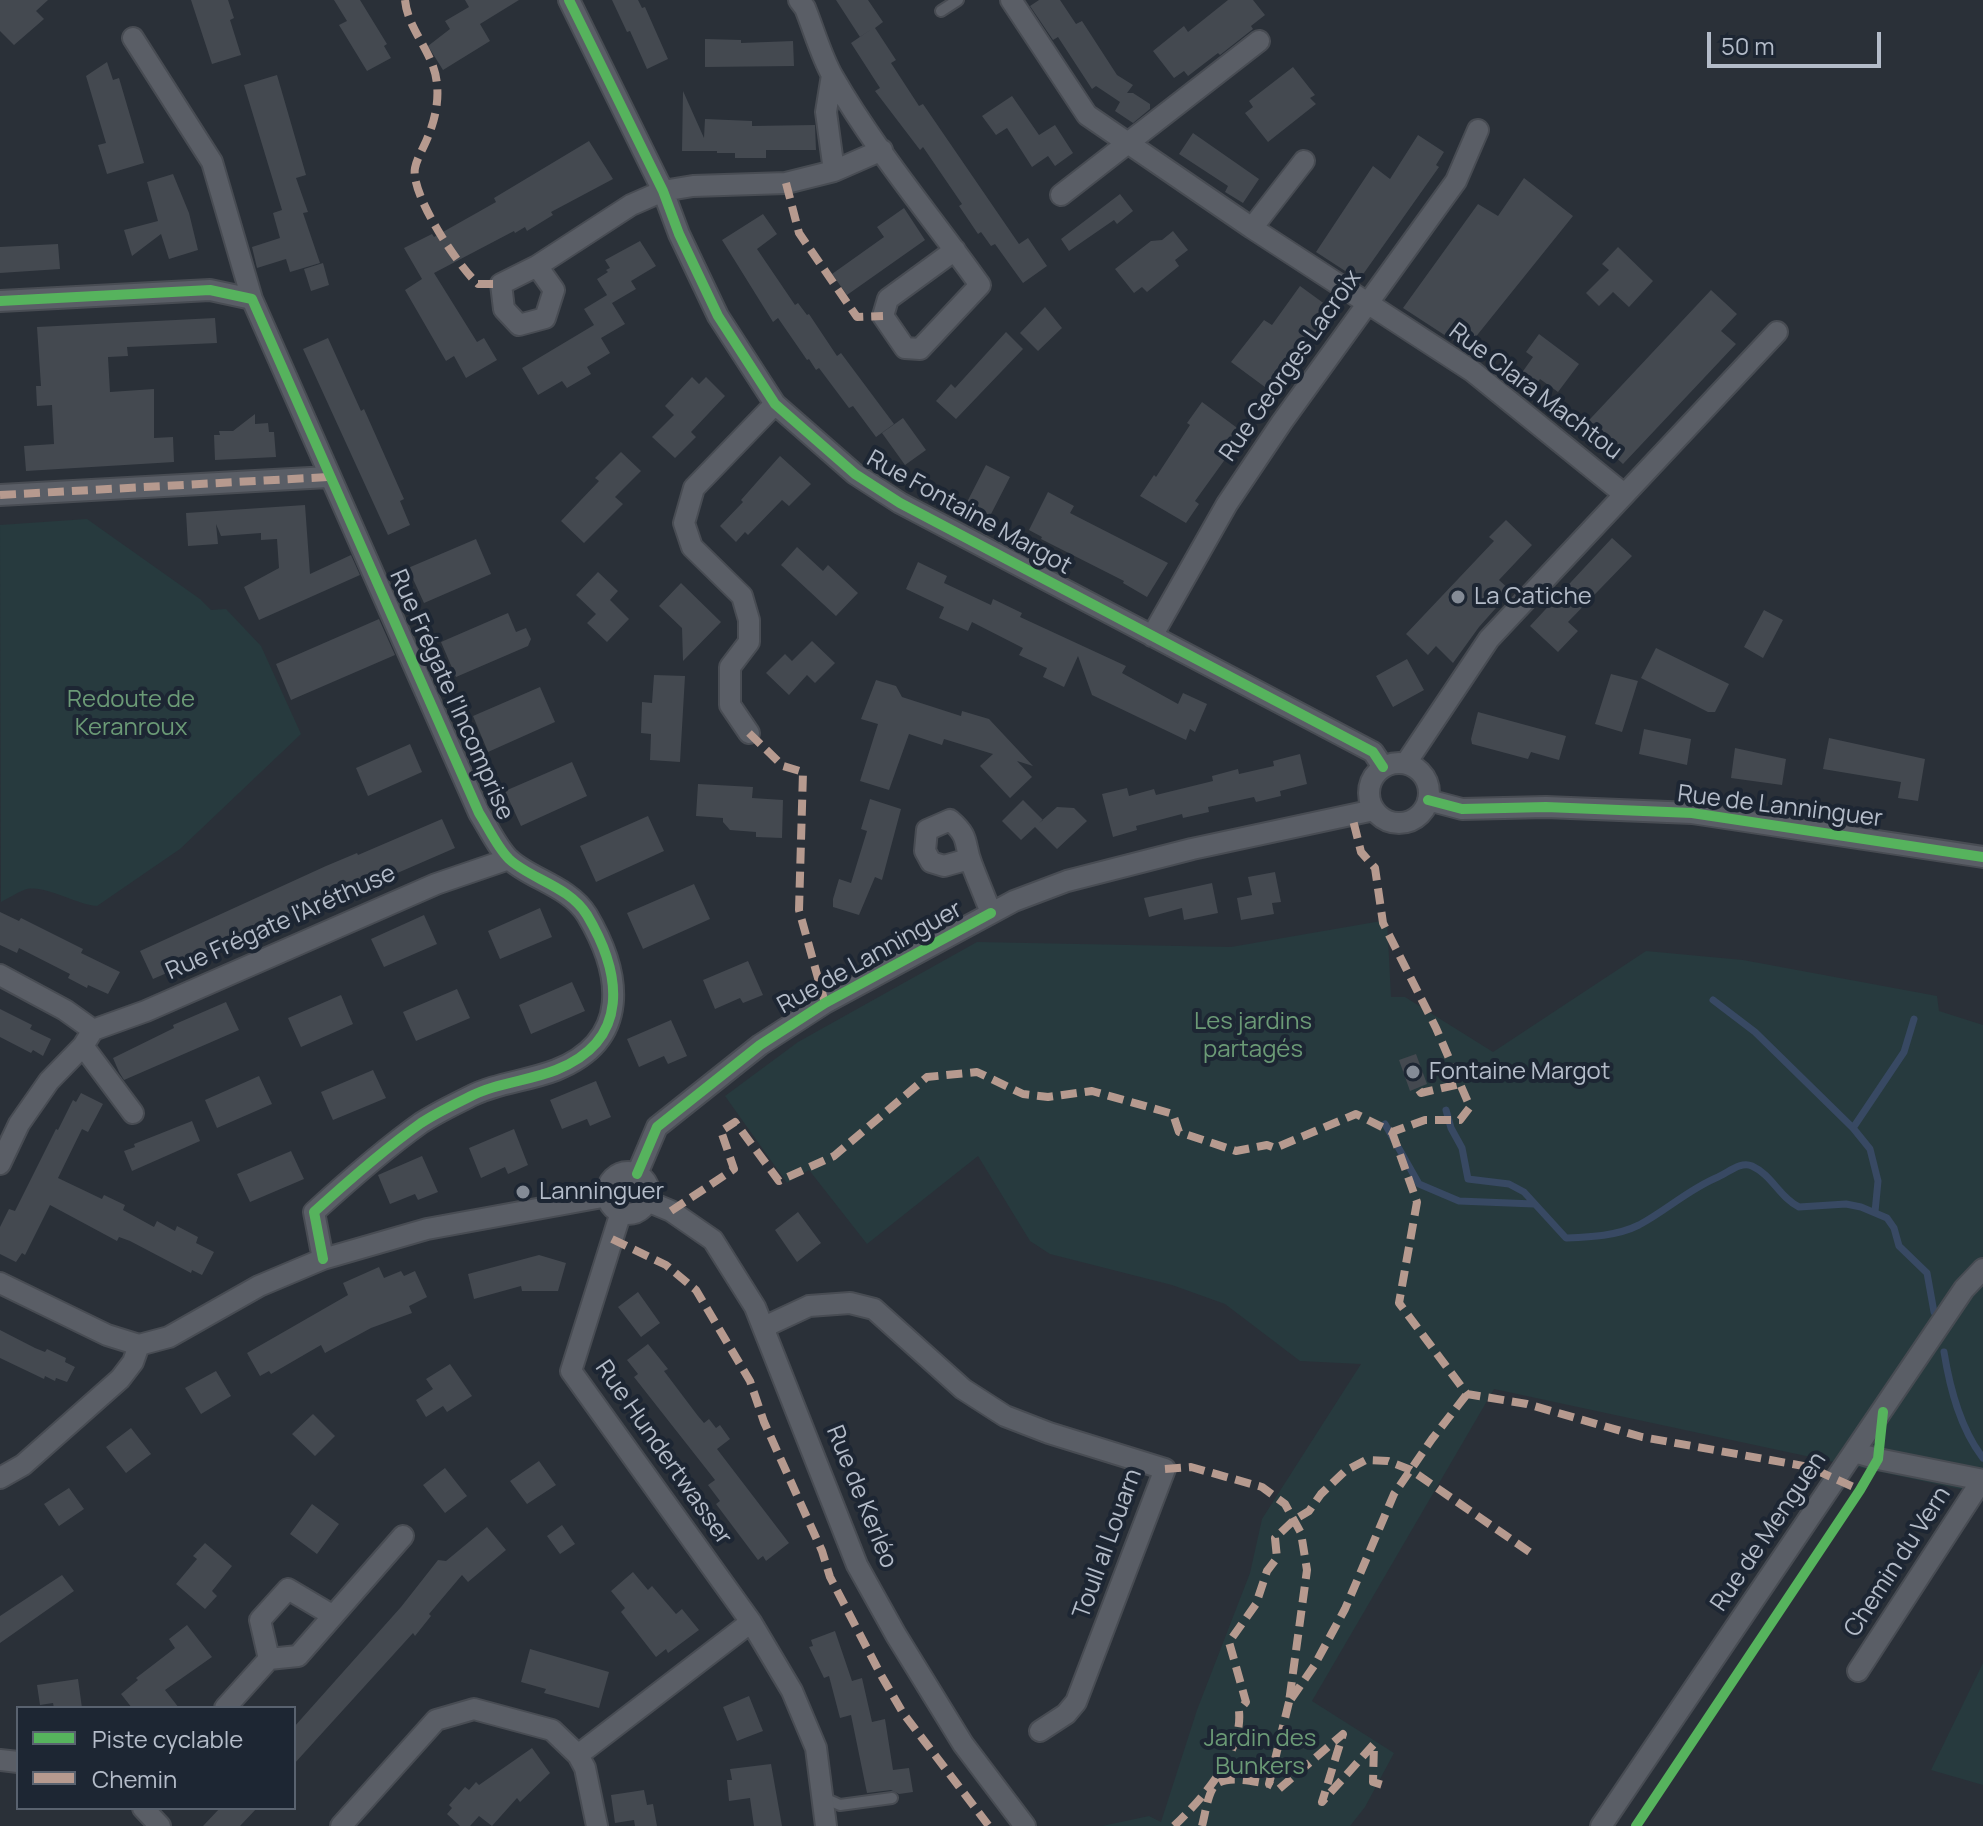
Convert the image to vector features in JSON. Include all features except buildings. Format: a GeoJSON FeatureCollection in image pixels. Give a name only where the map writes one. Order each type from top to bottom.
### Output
{"type":"FeatureCollection","features":[{"type":"Feature","properties":{"kind":"street","name":"Rue Fontaine Margot"},"geometry":{"type":"LineString","coordinates":[[569,0],[663,191],[679,234],[718,316],[775,404],[855,474],[900,503],[1373,752],[1383,767]]}},
{"type":"Feature","properties":{"kind":"street"},"geometry":{"type":"LineString","coordinates":[[799,0],[832,75],[980,285],[920,349],[905,348],[883,316],[888,299],[955,250]]}},
{"type":"Feature","properties":{"kind":"street","name":"Rue Clara Machtou"},"geometry":{"type":"LineString","coordinates":[[1011,0],[1087,115],[1366,304],[1472,371],[1624,494]]}},
{"type":"Feature","properties":{"kind":"street","name":"Rue Frégate l'Incomprise"},"geometry":{"type":"LineString","coordinates":[[133,38],[212,162],[252,299],[479,813],[509,859],[557,887],[584,911],[603,944],[614,982],[613,1012],[602,1037],[585,1056],[554,1071],[476,1093],[423,1122],[314,1212],[323,1259]]}},
{"type":"Feature","properties":{"kind":"street"},"geometry":{"type":"LineString","coordinates":[[1061,195],[1259,41]]}},
{"type":"Feature","properties":{"kind":"street"},"geometry":{"type":"LineString","coordinates":[[832,75],[826,112],[834,171]]}},
{"type":"Feature","properties":{"kind":"street","name":"Rue Georges Lacroix"},"geometry":{"type":"LineString","coordinates":[[1152,636],[1227,504],[1282,422],[1456,181],[1478,130]]}},
{"type":"Feature","properties":{"kind":"street"},"geometry":{"type":"LineString","coordinates":[[537,266],[631,205],[663,191],[693,186],[786,183],[834,171],[882,150]]}},
{"type":"Feature","properties":{"kind":"street"},"geometry":{"type":"LineString","coordinates":[[1252,228],[1304,161]]}},
{"type":"Feature","properties":{"kind":"street"},"geometry":{"type":"LineString","coordinates":[[0,301],[210,290],[252,299]]}},
{"type":"Feature","properties":{"kind":"street"},"geometry":{"type":"LineString","coordinates":[[1406,763],[1489,639],[1777,332]]}},
{"type":"Feature","properties":{"kind":"street"},"geometry":{"type":"LineString","coordinates":[[749,733],[730,705],[730,667],[749,642],[749,620],[742,596],[692,547],[684,523],[694,488],[775,404]]}},
{"type":"Feature","properties":{"kind":"street"},"geometry":{"type":"LineString","coordinates":[[0,495],[328,477]]}},
{"type":"Feature","properties":{"kind":"street"},"geometry":{"type":"LineString","coordinates":[[1406,763],[1417,768],[1425,777],[1429,788],[1428,800],[1418,816],[1400,823],[1390,821],[1374,810],[1369,791],[1371,782],[1383,767],[1406,763]]}},
{"type":"Feature","properties":{"kind":"street","name":"Rue de Lanninguer"},"geometry":{"type":"LineString","coordinates":[[1428,800],[1462,809],[1546,807],[1692,813],[1983,857]]}},
{"type":"Feature","properties":{"kind":"street","name":"Rue de Lanninguer"},"geometry":{"type":"LineString","coordinates":[[637,1174],[657,1127],[760,1045],[825,1003],[1014,901],[1067,881],[1192,849],[1374,810]]}},
{"type":"Feature","properties":{"kind":"street","name":"Rue Frégate l'Aréthuse"},"geometry":{"type":"LineString","coordinates":[[0,1164],[19,1124],[49,1081],[88,1038],[436,884],[509,859]]}},
{"type":"Feature","properties":{"kind":"street"},"geometry":{"type":"LineString","coordinates":[[969,859],[991,913]]}},
{"type":"Feature","properties":{"kind":"street"},"geometry":{"type":"LineString","coordinates":[[0,975],[65,1010],[88,1038],[133,1113]]}},
{"type":"Feature","properties":{"kind":"street"},"geometry":{"type":"LineString","coordinates":[[0,1283],[107,1335],[139,1345],[169,1337],[259,1286],[323,1259],[427,1229],[615,1204],[639,1210],[647,1201],[648,1185],[637,1174],[626,1172],[615,1176],[609,1185],[615,1204]]}},
{"type":"Feature","properties":{"kind":"street","name":"Rue de Kerléo"},"geometry":{"type":"LineString","coordinates":[[647,1201],[671,1211],[713,1240],[764,1327],[857,1565],[963,1744],[1025,1826]]}},
{"type":"Feature","properties":{"kind":"street","name":"Rue Hundertwasser"},"geometry":{"type":"LineString","coordinates":[[615,1204],[571,1371],[751,1622],[792,1691],[816,1748],[826,1826]]}},
{"type":"Feature","properties":{"kind":"street","name":"Rue de Menguen"},"geometry":{"type":"LineString","coordinates":[[1601,1826],[1964,1289],[1983,1269]]}},
{"type":"Feature","properties":{"kind":"street","name":"Toull al Louarn"},"geometry":{"type":"LineString","coordinates":[[764,1327],[809,1306],[850,1303],[874,1309],[963,1389],[1005,1416],[1165,1469],[1076,1702],[1066,1714],[1040,1731]]}},
{"type":"Feature","properties":{"kind":"street"},"geometry":{"type":"LineString","coordinates":[[0,1478],[23,1465],[120,1379],[133,1362],[139,1345]]}},
{"type":"Feature","properties":{"kind":"street","name":"Chemin du Vern"},"geometry":{"type":"LineString","coordinates":[[1854,1452],[1982,1480],[1858,1671]]}},
{"type":"Feature","properties":{"kind":"street"},"geometry":{"type":"LineString","coordinates":[[227,1706],[269,1659],[298,1656],[403,1536]]}},
{"type":"Feature","properties":{"kind":"street"},"geometry":{"type":"LineString","coordinates":[[269,1659],[260,1620],[288,1589],[332,1615]]}},
{"type":"Feature","properties":{"kind":"street"},"geometry":{"type":"LineString","coordinates":[[578,1755],[751,1622]]}},
{"type":"Feature","properties":{"kind":"street"},"geometry":{"type":"LineString","coordinates":[[341,1826],[436,1720],[474,1709],[552,1730],[578,1755],[585,1768],[597,1826]]}},
{"type":"Feature","properties":{"kind":"street"},"geometry":{"type":"LineString","coordinates":[[145,1810],[160,1826]]}},
{"type":"Feature","properties":{"kind":"lane"},"geometry":{"type":"LineString","coordinates":[[941,11],[958,0]]}},
{"type":"Feature","properties":{"kind":"lane"},"geometry":{"type":"LineString","coordinates":[[824,1798],[840,1805],[892,1798]]}},
{"type":"Feature","properties":{"kind":"green space","name":"Redoute de Keranroux"},"geometry":{"type":"Polygon","coordinates":[[[87,519],[211,610],[226,609],[261,646],[301,734],[180,849],[97,906],[40,889],[21,891],[1,902],[0,525],[87,519]]]}},
{"type":"Feature","properties":{"kind":"green space"},"geometry":{"type":"Polygon","coordinates":[[[1387,920],[1391,997],[1405,997],[1493,1052],[1646,951],[1743,960],[1937,996],[1939,1011],[1983,1025],[1983,1494],[1494,1389],[1312,1701],[1394,1753],[1365,1807],[1350,1826],[1102,1826],[1149,1816],[1161,1822],[1197,1710],[1250,1573],[1262,1519],[1361,1364],[1300,1361],[1225,1304],[1172,1285],[1050,1254],[1030,1241],[978,1156],[867,1244],[809,1170],[787,1183],[725,1096],[798,1042],[977,942],[1231,947],[1387,920]]]}},
{"type":"Feature","properties":{"kind":"green space"},"geometry":{"type":"Polygon","coordinates":[[[1983,1663],[1983,1785],[1931,1770],[1983,1663]]]}},
{"type":"Feature","properties":{"kind":"waterway"},"geometry":{"type":"LineString","coordinates":[[1713,1000],[1755,1032],[1853,1128],[1870,1149],[1878,1181],[1875,1212]]}},
{"type":"Feature","properties":{"kind":"waterway"},"geometry":{"type":"LineString","coordinates":[[1853,1128],[1904,1052],[1914,1019]]}},
{"type":"Feature","properties":{"kind":"waterway"},"geometry":{"type":"LineString","coordinates":[[1446,1110],[1462,1148],[1468,1179],[1509,1184],[1524,1192],[1566,1238],[1631,1229],[1707,1182],[1748,1165],[1759,1170],[1799,1207],[1846,1204],[1887,1218],[1894,1228],[1899,1246],[1927,1273],[1934,1312]]}},
{"type":"Feature","properties":{"kind":"waterway"},"geometry":{"type":"LineString","coordinates":[[1385,1124],[1419,1184],[1459,1201],[1534,1204]]}},
{"type":"Feature","properties":{"kind":"waterway"},"geometry":{"type":"LineString","coordinates":[[1944,1352],[1957,1408],[1983,1458]]}},
{"type":"Feature","properties":{"kind":"marked path"},"geometry":{"type":"LineString","coordinates":[[405,0],[411,22],[432,63],[437,85],[434,120],[415,168],[420,195],[437,229],[469,275],[478,284],[501,284]]}},
{"type":"Feature","properties":{"kind":"marked path"},"geometry":{"type":"LineString","coordinates":[[786,183],[799,233],[857,317],[883,316]]}},
{"type":"Feature","properties":{"kind":"marked path"},"geometry":{"type":"LineString","coordinates":[[0,495],[328,477]]}},
{"type":"Feature","properties":{"kind":"marked path"},"geometry":{"type":"LineString","coordinates":[[749,733],[783,766],[803,772],[799,910],[825,1003]]}},
{"type":"Feature","properties":{"kind":"marked path"},"geometry":{"type":"LineString","coordinates":[[671,1211],[734,1169],[721,1131],[735,1122],[779,1181],[834,1156],[927,1077],[977,1072],[1023,1094],[1048,1097],[1092,1091],[1173,1114],[1179,1132],[1236,1151],[1267,1145],[1275,1148],[1356,1114],[1392,1132],[1425,1120],[1460,1120],[1470,1107],[1436,1028],[1383,923],[1375,868],[1361,852],[1352,816]]}},
{"type":"Feature","properties":{"kind":"marked path"},"geometry":{"type":"LineString","coordinates":[[1419,1090],[1421,1093],[1460,1084]]}},
{"type":"Feature","properties":{"kind":"marked path"},"geometry":{"type":"LineString","coordinates":[[1392,1132],[1417,1202],[1399,1303],[1467,1394],[1527,1404],[1642,1437],[1809,1467],[1860,1490]]}},
{"type":"Feature","properties":{"kind":"marked path"},"geometry":{"type":"LineString","coordinates":[[612,1239],[666,1265],[696,1290],[750,1381],[764,1422],[822,1551],[830,1577],[881,1675],[903,1713],[989,1826]]}},
{"type":"Feature","properties":{"kind":"marked path"},"geometry":{"type":"LineString","coordinates":[[1165,1469],[1191,1467],[1262,1487],[1285,1504],[1301,1533],[1307,1570],[1289,1702],[1314,1666],[1345,1609],[1394,1494],[1467,1394]]}},
{"type":"Feature","properties":{"kind":"marked path"},"geometry":{"type":"LineString","coordinates":[[1174,1826],[1219,1774],[1235,1743],[1239,1711],[1246,1702],[1229,1642],[1256,1604],[1267,1571],[1277,1558],[1275,1538],[1309,1511],[1321,1494],[1345,1471],[1366,1460],[1388,1461],[1411,1470],[1531,1553]]}},
{"type":"Feature","properties":{"kind":"marked path"},"geometry":{"type":"LineString","coordinates":[[1289,1702],[1269,1784],[1279,1789],[1343,1734],[1322,1802],[1374,1744],[1373,1782],[1389,1787]]}},
{"type":"Feature","properties":{"kind":"marked path"},"geometry":{"type":"LineString","coordinates":[[1202,1826],[1209,1797],[1218,1783],[1239,1780],[1269,1784]]}},
{"type":"Feature","properties":{"kind":"cycle path"},"geometry":{"type":"LineString","coordinates":[[569,0],[663,191],[679,234],[718,316],[775,404],[855,474],[900,503],[1373,752],[1383,767]]}},
{"type":"Feature","properties":{"kind":"cycle path"},"geometry":{"type":"LineString","coordinates":[[0,301],[210,290],[252,299],[479,813],[509,859],[579,905],[599,937],[607,960],[613,1003],[608,1023],[597,1041],[580,1057],[556,1070],[490,1088],[439,1112],[393,1144],[314,1212],[323,1259]]}},
{"type":"Feature","properties":{"kind":"cycle path"},"geometry":{"type":"LineString","coordinates":[[1428,800],[1462,809],[1546,807],[1692,813],[1983,857]]}},
{"type":"Feature","properties":{"kind":"cycle path"},"geometry":{"type":"LineString","coordinates":[[637,1174],[657,1127],[760,1045],[825,1003],[991,913]]}},
{"type":"Feature","properties":{"kind":"cycle path"},"geometry":{"type":"LineString","coordinates":[[1636,1826],[1860,1490],[1878,1459],[1883,1412]]}},
{"type":"Feature","properties":{"kind":"place","name":"La Catiche"},"geometry":{"type":"Point","coordinates":[1458,597]}},
{"type":"Feature","properties":{"kind":"place","name":"Fontaine Margot"},"geometry":{"type":"Point","coordinates":[1413,1072]}},
{"type":"Feature","properties":{"kind":"place","name":"Lanninguer"},"geometry":{"type":"Point","coordinates":[523,1192]}},
{"type":"Feature","properties":{"kind":"park label","name":"Les jardins partagés"},"geometry":{"type":"Point","coordinates":[1253,1036]}},
{"type":"Feature","properties":{"kind":"park label","name":"Jardin des Bunkers"},"geometry":{"type":"Point","coordinates":[1260,1753]}}]}
